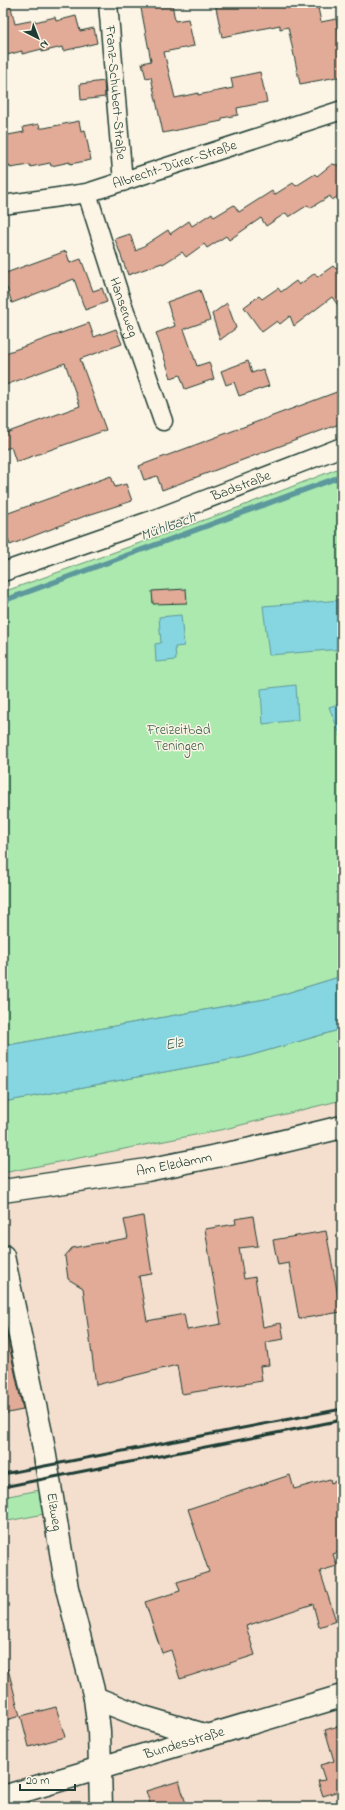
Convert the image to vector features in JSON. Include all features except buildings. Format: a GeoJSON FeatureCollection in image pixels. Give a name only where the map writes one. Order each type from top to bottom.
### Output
{"type":"FeatureCollection","features":[{"type":"Feature","properties":{"kind":"street","name":"Franz-Schubert-Straße"},"geometry":{"type":"LineString","coordinates":[[108,3],[123,182]]}},
{"type":"Feature","properties":{"kind":"street","name":"Albrecht-Dürer-Straße"},"geometry":{"type":"LineString","coordinates":[[3,205],[87,193],[342,110]]}},
{"type":"Feature","properties":{"kind":"street","name":"Hanserweg"},"geometry":{"type":"LineString","coordinates":[[87,193],[119,294],[163,421]]}},
{"type":"Feature","properties":{"kind":"street","name":"Badstraße"},"geometry":{"type":"LineString","coordinates":[[3,572],[156,519],[342,447]]}},
{"type":"Feature","properties":{"kind":"street","name":"Am Elzdamm"},"geometry":{"type":"LineString","coordinates":[[3,1192],[147,1170],[251,1149],[342,1127]]}},
{"type":"Feature","properties":{"kind":"street","name":"Elzweg"},"geometry":{"type":"LineString","coordinates":[[3,1256],[42,1438],[67,1588],[95,1698],[99,1731],[101,1807]]}},
{"type":"Feature","properties":{"kind":"street","name":"Bundesstraße"},"geometry":{"type":"LineString","coordinates":[[3,1797],[342,1696]]}},
{"type":"Feature","properties":{"kind":"street"},"geometry":{"type":"LineString","coordinates":[[95,1698],[143,1717],[208,1736]]}},
{"type":"Feature","properties":{"kind":"shaded area"},"geometry":{"type":"Polygon","coordinates":[[[342,1100],[342,1807],[3,1807],[3,1522],[44,1514],[40,1490],[3,1497],[3,1173],[225,1129],[342,1100]]]}},
{"type":"Feature","properties":{"kind":"green space","name":"Freizeitbad Teningen"},"geometry":{"type":"Polygon","coordinates":[[[342,467],[342,976],[271,998],[3,1046],[3,592],[240,507],[342,467]]]}},
{"type":"Feature","properties":{"kind":"green space"},"geometry":{"type":"Polygon","coordinates":[[[342,1029],[342,1100],[225,1129],[3,1173],[3,1102],[245,1057],[342,1029]]]}},
{"type":"Feature","properties":{"kind":"green space"},"geometry":{"type":"Polygon","coordinates":[[[40,1490],[44,1514],[3,1522],[3,1497],[40,1490]]]}},
{"type":"Feature","properties":{"kind":"water"},"geometry":{"type":"Polygon","coordinates":[[[342,600],[342,649],[269,655],[263,606],[342,600]]]}},
{"type":"Feature","properties":{"kind":"water"},"geometry":{"type":"Polygon","coordinates":[[[181,615],[184,646],[175,647],[176,660],[156,662],[155,644],[161,643],[159,617],[181,615]]]}},
{"type":"Feature","properties":{"kind":"water"},"geometry":{"type":"Polygon","coordinates":[[[296,685],[298,720],[263,724],[261,689],[296,685]]]}},
{"type":"Feature","properties":{"kind":"water"},"geometry":{"type":"Polygon","coordinates":[[[342,703],[342,739],[329,707],[342,703]]]}},
{"type":"Feature","properties":{"kind":"water","name":"Elz"},"geometry":{"type":"Polygon","coordinates":[[[342,976],[342,1029],[245,1057],[3,1102],[3,1046],[271,998],[342,976]]]}},
{"type":"Feature","properties":{"kind":"waterway","name":"Mühlbach"},"geometry":{"type":"LineString","coordinates":[[3,601],[342,476]]}},
{"type":"Feature","properties":{"kind":"railway"},"geometry":{"type":"LineString","coordinates":[[3,1474],[342,1409]]}},
{"type":"Feature","properties":{"kind":"railway"},"geometry":{"type":"LineString","coordinates":[[3,1487],[342,1420]]}}]}
